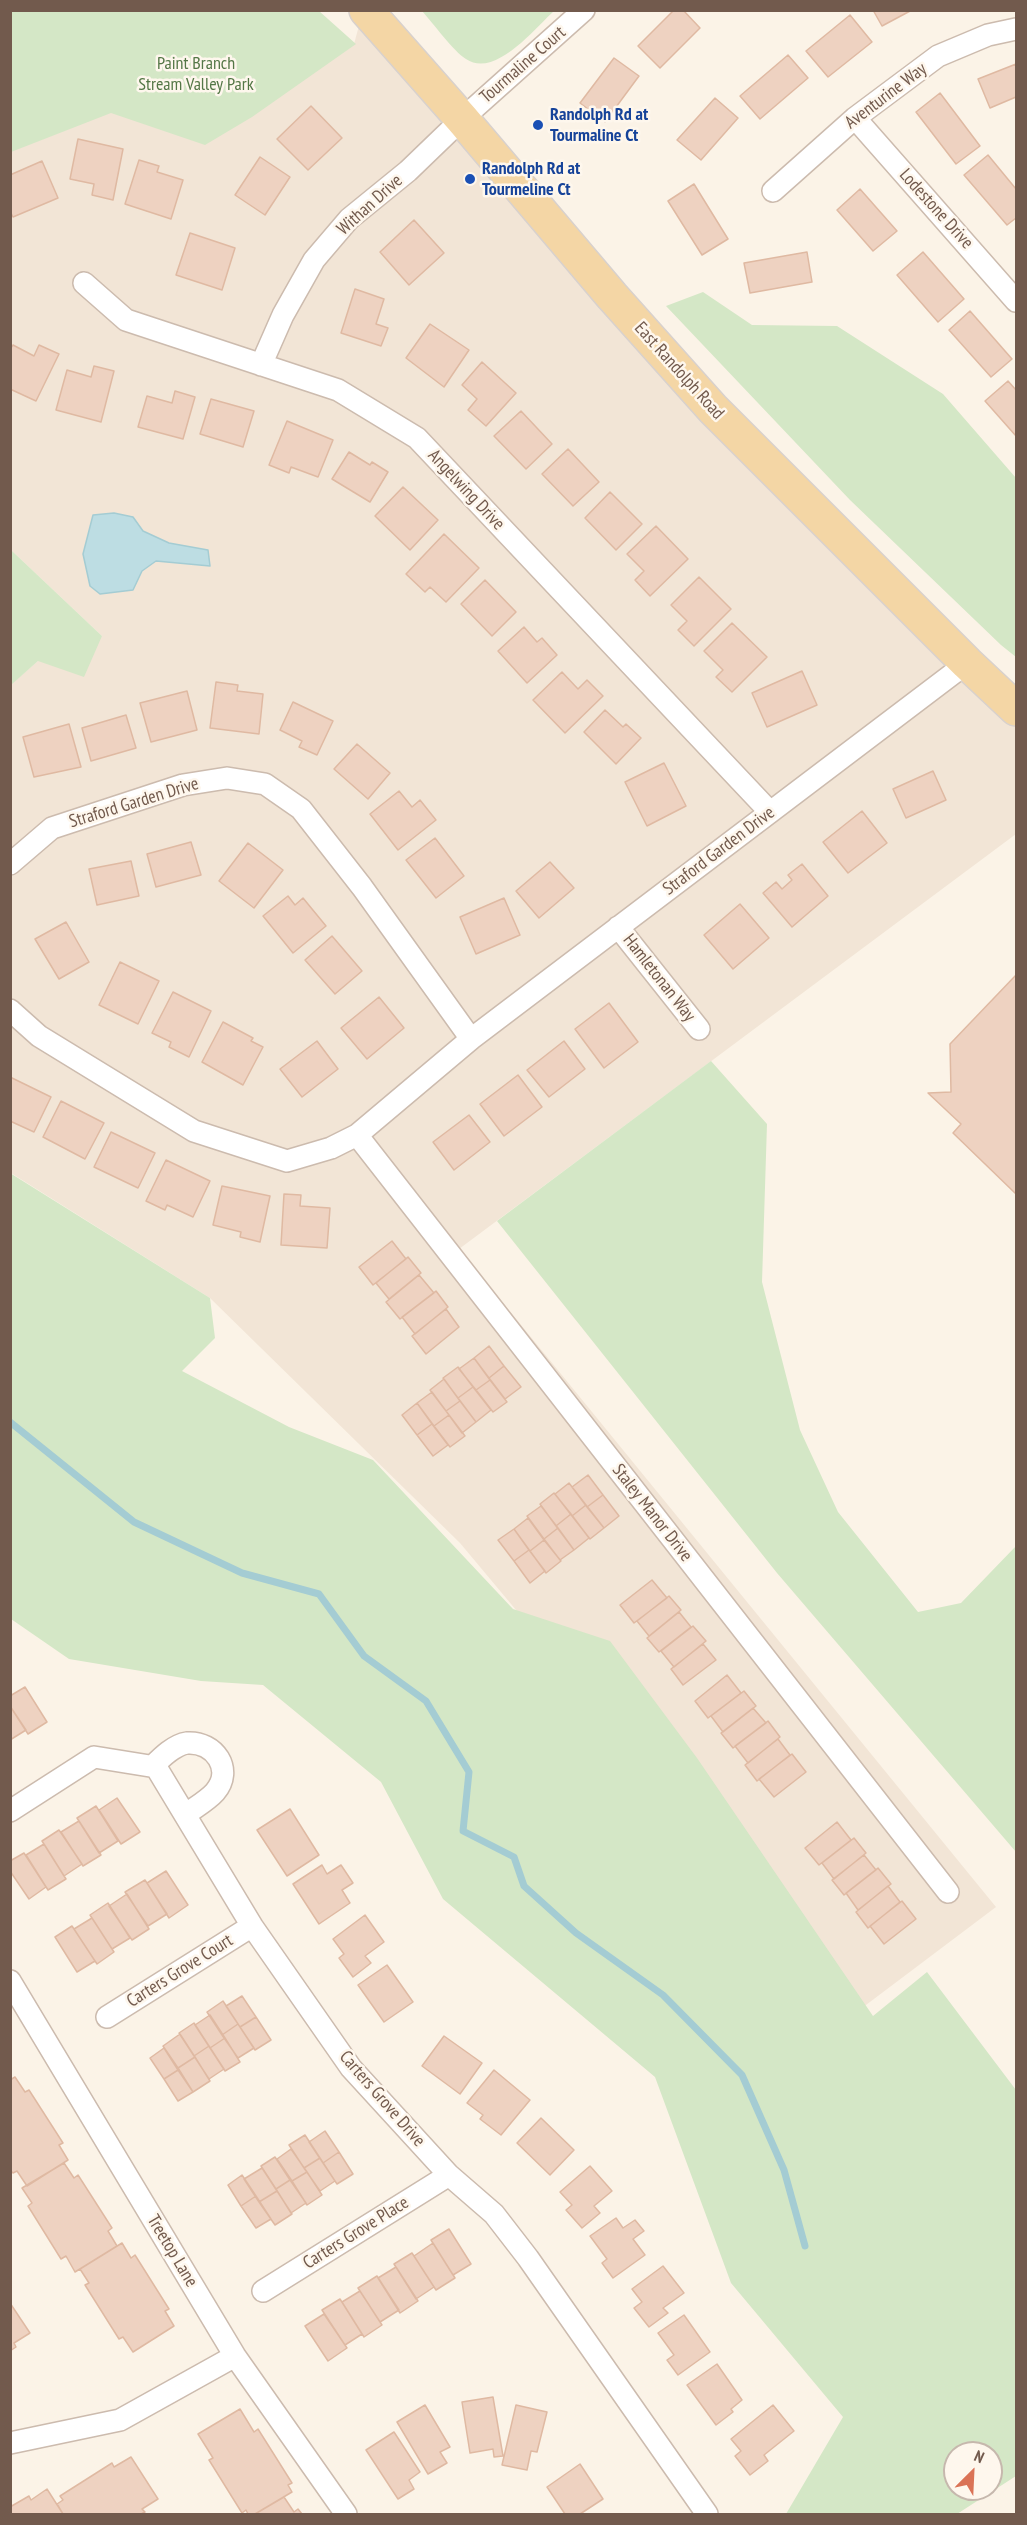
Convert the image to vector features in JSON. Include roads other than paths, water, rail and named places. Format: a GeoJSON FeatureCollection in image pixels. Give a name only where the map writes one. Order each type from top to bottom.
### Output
{"type":"FeatureCollection","features":[{"type":"Feature","properties":{"kind":"main road","name":"East Randolph Road"},"geometry":{"type":"LineString","coordinates":[[366,10],[462,119],[612,297],[713,409],[967,663],[1017,709]]}},
{"type":"Feature","properties":{"kind":"street","name":"Tourmaline Court"},"geometry":{"type":"LineString","coordinates":[[462,119],[584,10]]}},
{"type":"Feature","properties":{"kind":"street","name":"Aventurine Way"},"geometry":{"type":"LineString","coordinates":[[773,191],[855,118],[938,56],[988,35],[1017,29]]}},
{"type":"Feature","properties":{"kind":"street","name":"Lodestone Drive"},"geometry":{"type":"LineString","coordinates":[[855,118],[1017,301]]}},
{"type":"Feature","properties":{"kind":"street","name":"Withan Drive"},"geometry":{"type":"LineString","coordinates":[[261,365],[283,315],[314,260],[349,219],[408,171],[462,119]]}},
{"type":"Feature","properties":{"kind":"street","name":"Angelwing Drive"},"geometry":{"type":"LineString","coordinates":[[84,283],[126,320],[338,390],[417,438],[770,812]]}},
{"type":"Feature","properties":{"kind":"street","name":"Straford Garden Drive"},"geometry":{"type":"LineString","coordinates":[[10,1010],[39,1036],[194,1131],[287,1161],[331,1148],[357,1135],[471,1039],[967,663]]}},
{"type":"Feature","properties":{"kind":"street","name":"Straford Garden Drive"},"geometry":{"type":"LineString","coordinates":[[10,864],[52,828],[183,785],[227,778],[265,784],[301,809],[362,887],[471,1039]]}},
{"type":"Feature","properties":{"kind":"street","name":"Hamletonan Way"},"geometry":{"type":"LineString","coordinates":[[618,927],[699,1029]]}},
{"type":"Feature","properties":{"kind":"street","name":"Staley Manor Drive"},"geometry":{"type":"LineString","coordinates":[[357,1135],[948,1892]]}},
{"type":"Feature","properties":{"kind":"street"},"geometry":{"type":"LineString","coordinates":[[10,1811],[94,1757],[153,1766],[165,1754],[186,1743],[207,1746],[220,1758],[224,1775],[215,1792],[185,1815]]}},
{"type":"Feature","properties":{"kind":"street","name":"Carters Grove Drive"},"geometry":{"type":"LineString","coordinates":[[153,1766],[156,1767],[252,1926],[351,2068],[449,2175],[494,2214],[528,2258],[707,2514]]}},
{"type":"Feature","properties":{"kind":"street","name":"Carters Grove Court"},"geometry":{"type":"LineString","coordinates":[[107,2017],[252,1926]]}},
{"type":"Feature","properties":{"kind":"street","name":"Treetop Lane"},"geometry":{"type":"LineString","coordinates":[[10,1981],[235,2356],[345,2514]]}},
{"type":"Feature","properties":{"kind":"street","name":"Carters Grove Place"},"geometry":{"type":"LineString","coordinates":[[263,2291],[449,2175]]}},
{"type":"Feature","properties":{"kind":"street"},"geometry":{"type":"LineString","coordinates":[[10,2443],[120,2420],[235,2356]]}},
{"type":"Feature","properties":{"kind":"water"},"geometry":{"type":"Polygon","coordinates":[[[114,513],[133,517],[143,531],[169,543],[208,550],[210,566],[156,561],[142,571],[133,590],[100,594],[90,586],[83,554],[93,515],[114,513]]]}},
{"type":"Feature","properties":{"kind":"waterway"},"geometry":{"type":"LineString","coordinates":[[10,1422],[134,1522],[242,1573],[319,1594],[364,1656],[426,1701],[469,1772],[463,1831],[514,1857],[524,1886],[576,1933],[663,1995],[742,2075],[784,2170],[805,2246]]}},
{"type":"Feature","properties":{"kind":"place","name":"Randolph Rd at Tourmaline Ct"},"geometry":{"type":"Point","coordinates":[538,125]}},
{"type":"Feature","properties":{"kind":"place","name":"Randolph Rd at Tourmeline Ct"},"geometry":{"type":"Point","coordinates":[470,179]}},
{"type":"Feature","properties":{"kind":"park label","name":"Paint Branch Stream Valley Park"},"geometry":{"type":"Point","coordinates":[196,74]}}]}
